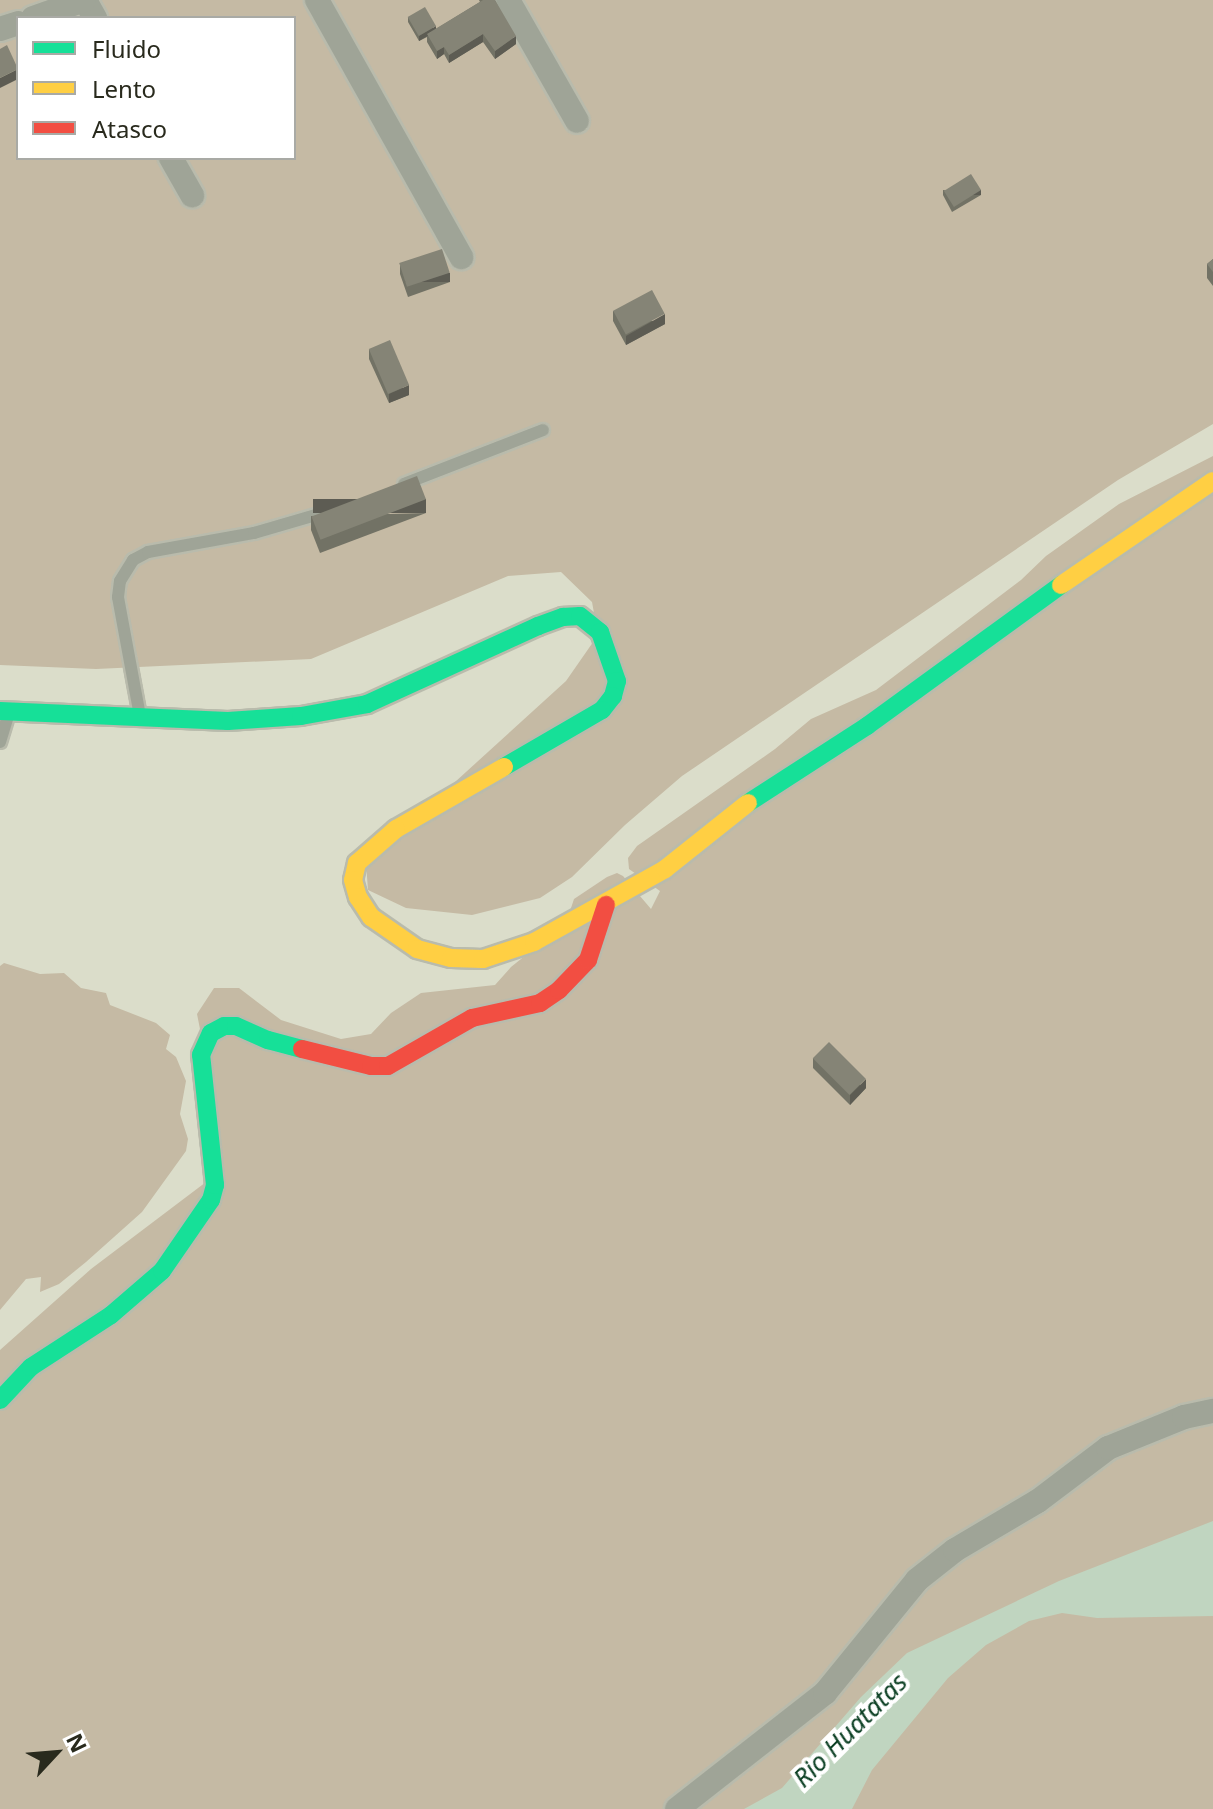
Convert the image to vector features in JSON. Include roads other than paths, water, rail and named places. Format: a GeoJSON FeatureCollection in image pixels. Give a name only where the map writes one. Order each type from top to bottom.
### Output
{"type":"FeatureCollection","features":[{"type":"Feature","properties":{"kind":"street"},"geometry":{"type":"LineString","coordinates":[[39,16],[84,0]]}},
{"type":"Feature","properties":{"kind":"street"},"geometry":{"type":"LineString","coordinates":[[317,0],[461,257]]}},
{"type":"Feature","properties":{"kind":"street"},"geometry":{"type":"LineString","coordinates":[[508,0],[577,121]]}},
{"type":"Feature","properties":{"kind":"street"},"geometry":{"type":"LineString","coordinates":[[172,160],[192,195]]}},
{"type":"Feature","properties":{"kind":"street"},"geometry":{"type":"LineString","coordinates":[[5,711],[228,721],[301,716],[367,704],[538,626],[563,617],[580,616],[600,632],[617,681],[613,696],[602,710],[396,829],[357,863],[353,880],[358,897],[371,917],[388,932],[417,949],[451,958],[483,959],[534,942],[606,905],[665,869],[732,813],[903,701],[1112,547],[1213,481]]}},
{"type":"Feature","properties":{"kind":"street"},"geometry":{"type":"LineString","coordinates":[[0,1400],[31,1367],[111,1315],[162,1271],[211,1200],[215,1185],[201,1055],[211,1033],[224,1026],[236,1026],[268,1040],[371,1066],[388,1066],[472,1018],[540,1003],[559,990],[588,960],[606,905]]}},
{"type":"Feature","properties":{"kind":"street"},"geometry":{"type":"LineString","coordinates":[[677,1809],[825,1693],[917,1580],[955,1550],[1038,1501],[1108,1448],[1184,1417],[1213,1411]]}},
{"type":"Feature","properties":{"kind":"lane"},"geometry":{"type":"LineString","coordinates":[[384,491],[543,430]]}},
{"type":"Feature","properties":{"kind":"lane"},"geometry":{"type":"LineString","coordinates":[[140,717],[118,597],[120,581],[133,560],[148,552],[254,533],[344,506]]}},
{"type":"Feature","properties":{"kind":"lane"},"geometry":{"type":"LineString","coordinates":[[0,742],[5,711]]}},
{"type":"Feature","properties":{"kind":"water","name":"Rio Huatatas"},"geometry":{"type":"Polygon","coordinates":[[[1213,1521],[1213,1616],[1097,1618],[1062,1613],[1029,1621],[986,1645],[948,1678],[872,1770],[852,1809],[744,1809],[782,1788],[861,1697],[907,1653],[1059,1581],[1213,1521]]]}}]}
